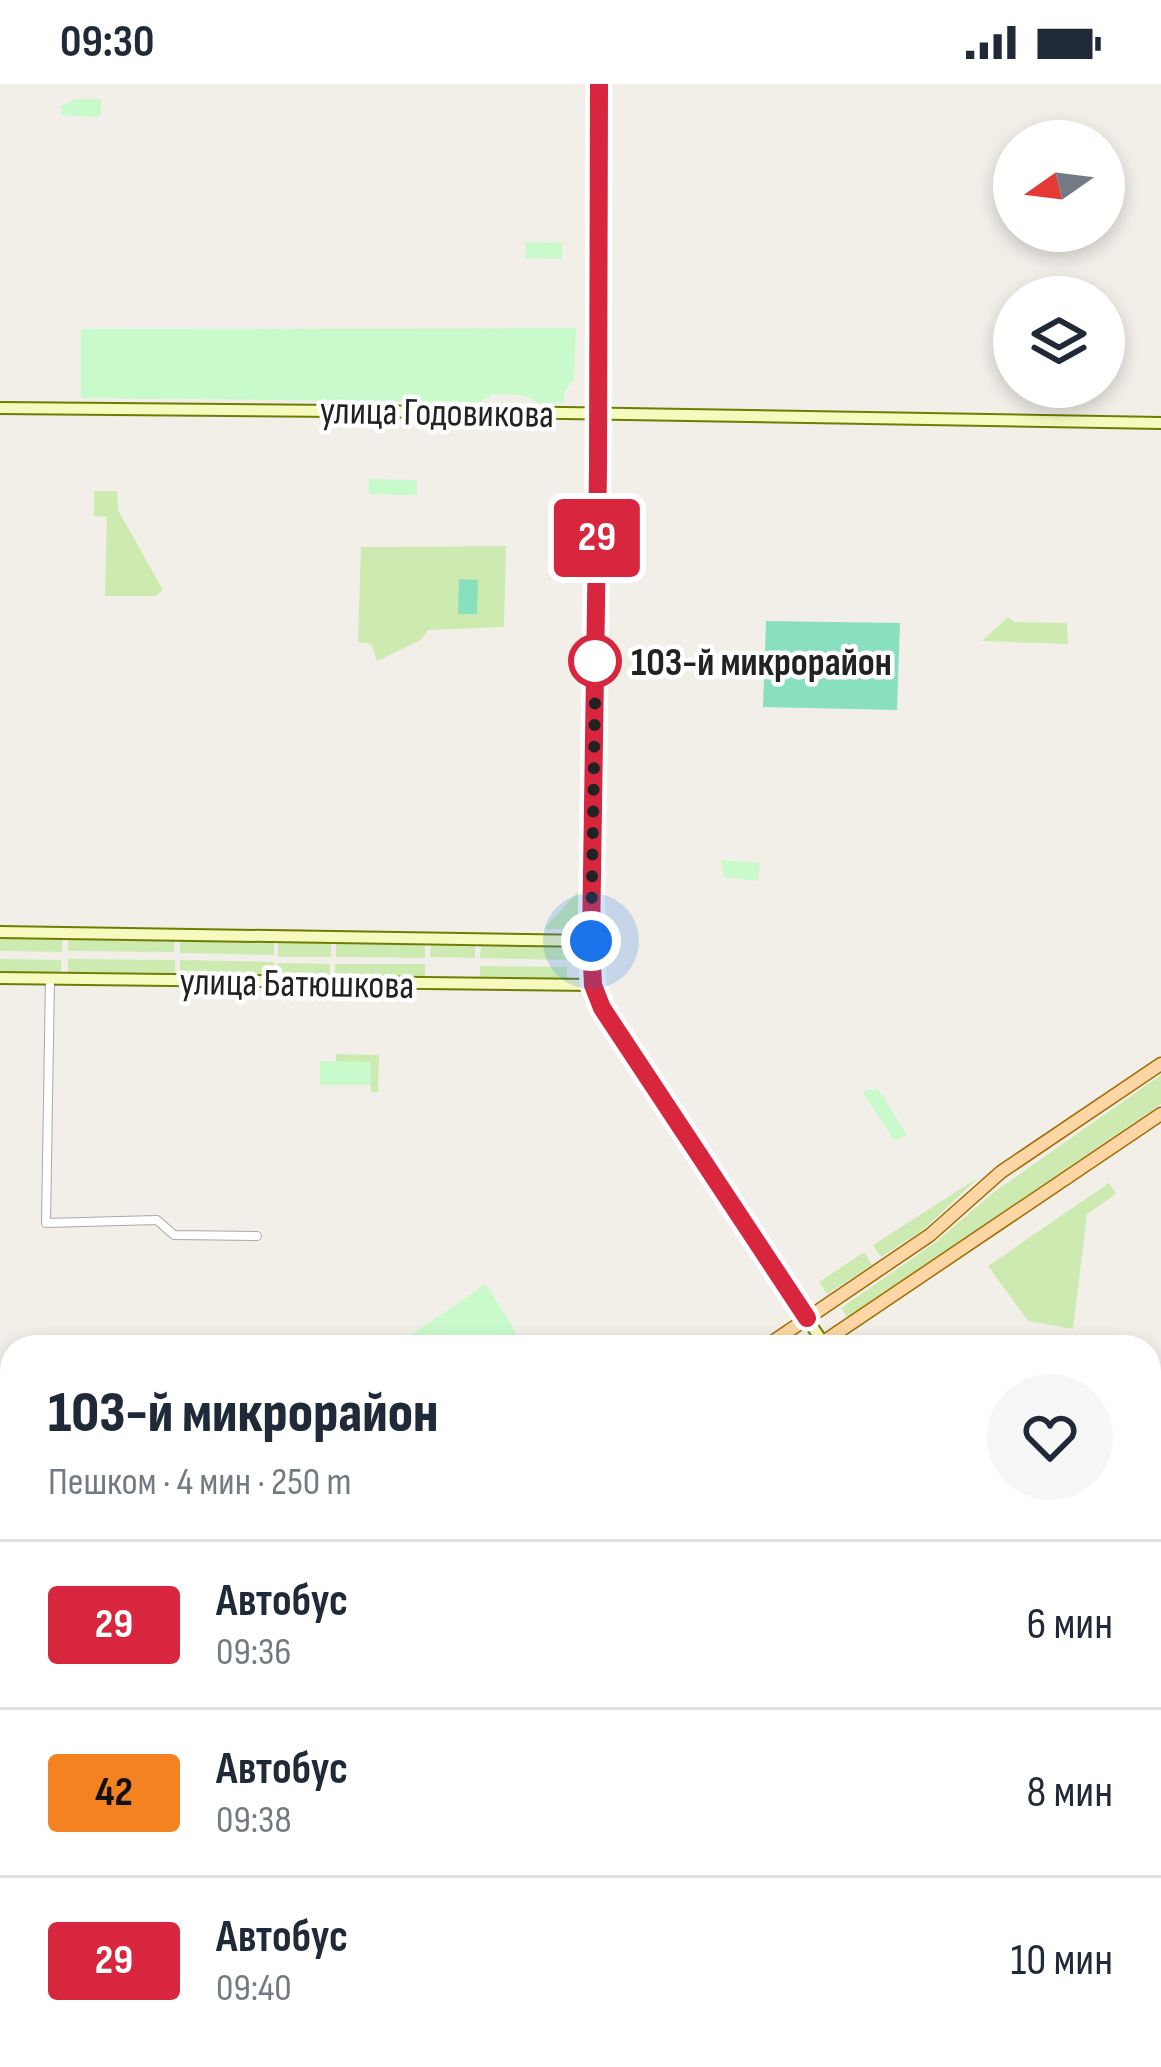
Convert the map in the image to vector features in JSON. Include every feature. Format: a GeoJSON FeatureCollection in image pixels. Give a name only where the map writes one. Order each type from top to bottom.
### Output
{"type":"FeatureCollection","features":[{"type":"Feature","properties":{"kind":"main road"},"geometry":{"type":"LineString","coordinates":[[782,1335],[930,1235],[1001,1172],[1161,1064]]}},
{"type":"Feature","properties":{"kind":"main road"},"geometry":{"type":"LineString","coordinates":[[838,1335],[1161,1114]]}},
{"type":"Feature","properties":{"kind":"street"},"geometry":{"type":"LineString","coordinates":[[599,84],[593,985],[647,1080],[816,1335]]}},
{"type":"Feature","properties":{"kind":"street","name":"улица Годовикова"},"geometry":{"type":"LineString","coordinates":[[0,408],[1161,424]]}},
{"type":"Feature","properties":{"kind":"street","name":"улица Батюшкова"},"geometry":{"type":"LineString","coordinates":[[0,932],[591,941]]}},
{"type":"Feature","properties":{"kind":"street","name":"улица Батюшкова"},"geometry":{"type":"LineString","coordinates":[[0,978],[593,985]]}},
{"type":"Feature","properties":{"kind":"street"},"geometry":{"type":"LineString","coordinates":[[50,978],[46,1223],[158,1220],[174,1235],[257,1236]]}},
{"type":"Feature","properties":{"kind":"green space"},"geometry":{"type":"Polygon","coordinates":[[[76,99],[101,99],[101,114],[62,115],[61,106],[76,99]]]}},
{"type":"Feature","properties":{"kind":"green space"},"geometry":{"type":"Polygon","coordinates":[[[526,242],[562,243],[562,259],[525,258],[526,242]]]}},
{"type":"Feature","properties":{"kind":"green space"},"geometry":{"type":"Polygon","coordinates":[[[576,328],[574,379],[564,402],[538,403],[524,395],[493,394],[480,402],[81,398],[81,329],[576,328]]]}},
{"type":"Feature","properties":{"kind":"green space"},"geometry":{"type":"Polygon","coordinates":[[[369,479],[417,480],[417,495],[369,494],[369,479]]]}},
{"type":"Feature","properties":{"kind":"green space"},"geometry":{"type":"Polygon","coordinates":[[[94,491],[117,491],[118,510],[163,590],[156,596],[105,596],[107,517],[94,516],[94,491]]]}},
{"type":"Feature","properties":{"kind":"green space"},"geometry":{"type":"Polygon","coordinates":[[[506,546],[504,627],[428,630],[421,640],[377,661],[371,644],[358,642],[361,547],[506,546]]]}},
{"type":"Feature","properties":{"kind":"green space"},"geometry":{"type":"Polygon","coordinates":[[[459,579],[478,580],[477,614],[458,614],[459,579]]]}},
{"type":"Feature","properties":{"kind":"green space"},"geometry":{"type":"Polygon","coordinates":[[[1008,617],[1014,622],[1067,623],[1068,644],[982,641],[1008,617]]]}},
{"type":"Feature","properties":{"kind":"green space"},"geometry":{"type":"Polygon","coordinates":[[[766,621],[900,623],[897,710],[763,707],[766,621]]]}},
{"type":"Feature","properties":{"kind":"green space"},"geometry":{"type":"Polygon","coordinates":[[[721,860],[760,863],[758,881],[724,877],[721,860]]]}},
{"type":"Feature","properties":{"kind":"green space"},"geometry":{"type":"Polygon","coordinates":[[[583,886],[583,930],[544,929],[583,886]]]}},
{"type":"Feature","properties":{"kind":"green space"},"geometry":{"type":"Polygon","coordinates":[[[0,938],[63,939],[62,952],[0,951],[0,938]]]}},
{"type":"Feature","properties":{"kind":"green space"},"geometry":{"type":"Polygon","coordinates":[[[68,938],[174,939],[174,952],[68,951],[68,938]]]}},
{"type":"Feature","properties":{"kind":"green space"},"geometry":{"type":"Polygon","coordinates":[[[180,940],[274,941],[274,955],[180,953],[180,940]]]}},
{"type":"Feature","properties":{"kind":"green space"},"geometry":{"type":"Polygon","coordinates":[[[278,943],[331,943],[331,957],[278,957],[278,943]]]}},
{"type":"Feature","properties":{"kind":"green space"},"geometry":{"type":"Polygon","coordinates":[[[336,943],[425,944],[425,958],[336,957],[336,943]]]}},
{"type":"Feature","properties":{"kind":"green space"},"geometry":{"type":"Polygon","coordinates":[[[431,945],[475,946],[475,958],[430,957],[431,945]]]}},
{"type":"Feature","properties":{"kind":"green space"},"geometry":{"type":"Polygon","coordinates":[[[481,945],[567,948],[566,960],[480,958],[481,945]]]}},
{"type":"Feature","properties":{"kind":"green space"},"geometry":{"type":"Polygon","coordinates":[[[0,959],[61,960],[61,973],[0,972],[0,959]]]}},
{"type":"Feature","properties":{"kind":"green space"},"geometry":{"type":"Polygon","coordinates":[[[68,959],[175,960],[175,973],[68,972],[68,959]]]}},
{"type":"Feature","properties":{"kind":"green space"},"geometry":{"type":"Polygon","coordinates":[[[180,960],[274,962],[274,976],[180,974],[180,960]]]}},
{"type":"Feature","properties":{"kind":"green space"},"geometry":{"type":"Polygon","coordinates":[[[278,963],[330,964],[330,977],[278,977],[278,963]]]}},
{"type":"Feature","properties":{"kind":"green space"},"geometry":{"type":"Polygon","coordinates":[[[335,964],[425,964],[425,977],[335,977],[335,964]]]}},
{"type":"Feature","properties":{"kind":"green space"},"geometry":{"type":"Polygon","coordinates":[[[480,966],[567,967],[567,980],[480,978],[480,966]]]}},
{"type":"Feature","properties":{"kind":"green space"},"geometry":{"type":"Polygon","coordinates":[[[336,1054],[379,1055],[378,1092],[371,1092],[371,1062],[336,1062],[336,1054]]]}},
{"type":"Feature","properties":{"kind":"green space"},"geometry":{"type":"Polygon","coordinates":[[[320,1061],[371,1062],[371,1085],[320,1085],[320,1061]]]}},
{"type":"Feature","properties":{"kind":"green space"},"geometry":{"type":"Polygon","coordinates":[[[1161,1075],[1161,1104],[848,1318],[841,1308],[936,1242],[994,1192],[1161,1075]]]}},
{"type":"Feature","properties":{"kind":"green space"},"geometry":{"type":"Polygon","coordinates":[[[878,1089],[907,1135],[894,1140],[862,1091],[878,1089]]]}},
{"type":"Feature","properties":{"kind":"green space"},"geometry":{"type":"Polygon","coordinates":[[[979,1177],[923,1230],[881,1257],[873,1245],[979,1177]]]}},
{"type":"Feature","properties":{"kind":"green space"},"geometry":{"type":"Polygon","coordinates":[[[1109,1183],[1116,1194],[1087,1214],[1073,1329],[1028,1321],[988,1266],[1109,1183]]]}},
{"type":"Feature","properties":{"kind":"green space"},"geometry":{"type":"Polygon","coordinates":[[[864,1252],[872,1265],[827,1294],[819,1282],[864,1252]]]}},
{"type":"Feature","properties":{"kind":"green space"},"geometry":{"type":"Polygon","coordinates":[[[486,1284],[518,1335],[411,1335],[486,1284]]]}},
{"type":"Feature","properties":{"kind":"bus line","name":"29"},"geometry":{"type":"LineString","coordinates":[[599,84],[593,985],[647,1080],[807,1318]]}},
{"type":"Feature","properties":{"kind":"place","name":"103-й микрорайон"},"geometry":{"type":"Point","coordinates":[595,661]}},
{"type":"Feature","properties":{"kind":"route"},"geometry":{"type":"LineString","coordinates":[[591,941],[596,643],[595,661]]}}]}
